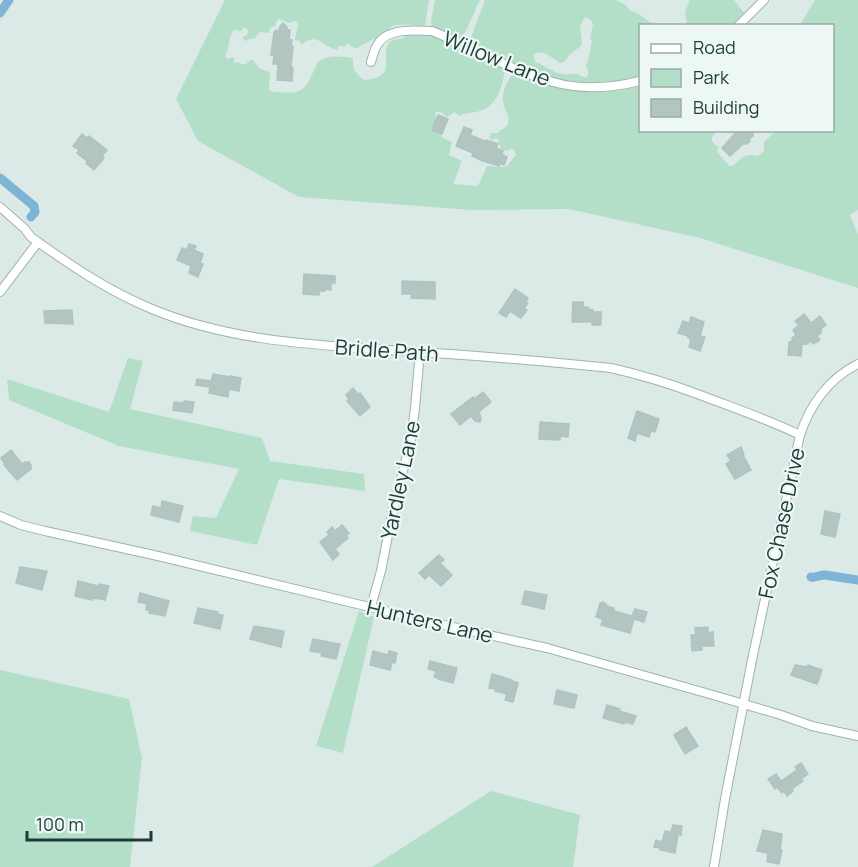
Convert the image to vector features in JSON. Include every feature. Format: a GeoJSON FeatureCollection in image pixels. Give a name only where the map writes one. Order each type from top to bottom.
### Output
{"type":"FeatureCollection","features":[{"type":"Feature","properties":{"kind":"street"},"geometry":{"type":"LineString","coordinates":[[740,24],[764,0]]}},
{"type":"Feature","properties":{"kind":"street","name":"Willow Lane"},"geometry":{"type":"LineString","coordinates":[[371,62],[378,42],[389,34],[419,30],[440,34],[512,67],[553,82],[582,87],[608,87],[639,81]]}},
{"type":"Feature","properties":{"kind":"street","name":"Bridle Path"},"geometry":{"type":"LineString","coordinates":[[0,207],[31,237],[109,289],[152,309],[185,320],[262,338],[321,345],[611,368],[657,380],[754,414],[800,435]]}},
{"type":"Feature","properties":{"kind":"street"},"geometry":{"type":"LineString","coordinates":[[0,291],[38,242]]}},
{"type":"Feature","properties":{"kind":"street","name":"Yardley Lane"},"geometry":{"type":"LineString","coordinates":[[371,607],[411,439],[420,352]]}},
{"type":"Feature","properties":{"kind":"street","name":"Fox Chase Drive"},"geometry":{"type":"LineString","coordinates":[[714,867],[755,648],[800,435],[819,397],[844,373],[858,364]]}},
{"type":"Feature","properties":{"kind":"street","name":"Hunters Lane"},"geometry":{"type":"LineString","coordinates":[[0,516],[33,528],[547,648],[744,704],[812,726],[858,736]]}},
{"type":"Feature","properties":{"kind":"green space"},"geometry":{"type":"Polygon","coordinates":[[[225,0],[429,0],[425,25],[392,26],[358,48],[348,43],[344,47],[338,46],[338,50],[312,39],[301,45],[300,41],[295,40],[297,22],[289,23],[278,19],[275,26],[270,28],[269,33],[260,32],[254,39],[246,41],[243,37],[248,32],[246,28],[242,31],[234,30],[225,56],[227,59],[233,57],[235,63],[241,64],[253,60],[260,69],[270,72],[269,91],[290,93],[302,90],[318,62],[331,57],[353,58],[354,68],[361,78],[364,80],[375,78],[385,70],[387,47],[390,42],[410,34],[440,39],[505,67],[499,92],[488,107],[459,116],[455,112],[447,117],[440,111],[435,113],[436,119],[432,130],[452,142],[449,155],[462,161],[453,184],[478,186],[487,166],[506,167],[516,155],[514,150],[501,149],[498,139],[492,140],[489,137],[492,133],[499,133],[508,124],[503,94],[514,72],[528,81],[530,79],[585,91],[612,91],[639,86],[639,132],[715,132],[711,139],[719,147],[717,151],[729,166],[733,166],[745,156],[761,154],[764,151],[764,142],[774,132],[834,132],[834,24],[801,24],[815,0],[858,0],[858,210],[850,215],[858,234],[858,288],[700,238],[569,209],[472,210],[299,197],[198,141],[176,99],[225,0]]]}},
{"type":"Feature","properties":{"kind":"green space"},"geometry":{"type":"Polygon","coordinates":[[[435,0],[480,0],[463,37],[460,38],[432,27],[435,0]]]}},
{"type":"Feature","properties":{"kind":"green space"},"geometry":{"type":"Polygon","coordinates":[[[485,0],[616,0],[626,5],[630,11],[655,24],[639,24],[639,78],[613,82],[574,81],[549,76],[535,72],[533,68],[525,65],[523,67],[471,43],[470,40],[485,0]],[[585,17],[580,26],[581,46],[565,61],[560,63],[548,55],[538,53],[534,54],[535,62],[558,73],[577,74],[586,78],[593,24],[585,17]]]}},
{"type":"Feature","properties":{"kind":"green space"},"geometry":{"type":"Polygon","coordinates":[[[690,0],[734,0],[744,13],[733,24],[687,24],[685,12],[690,0]]]}},
{"type":"Feature","properties":{"kind":"green space"},"geometry":{"type":"Polygon","coordinates":[[[128,358],[143,361],[130,409],[262,438],[270,461],[364,474],[365,491],[279,479],[257,545],[190,531],[193,516],[216,518],[239,469],[119,446],[9,400],[7,379],[109,412],[128,358]]]}},
{"type":"Feature","properties":{"kind":"green space"},"geometry":{"type":"Polygon","coordinates":[[[359,611],[374,617],[343,753],[316,746],[359,611]]]}},
{"type":"Feature","properties":{"kind":"green space"},"geometry":{"type":"Polygon","coordinates":[[[0,670],[129,699],[142,758],[130,867],[0,867],[0,670]]]}},
{"type":"Feature","properties":{"kind":"green space"},"geometry":{"type":"Polygon","coordinates":[[[491,791],[580,815],[573,867],[372,867],[491,791]]]}},
{"type":"Feature","properties":{"kind":"building"},"geometry":{"type":"Polygon","coordinates":[[[283,23],[287,30],[290,30],[289,39],[292,40],[291,46],[293,46],[292,81],[277,80],[278,64],[273,64],[274,55],[271,55],[274,32],[279,31],[283,23]]]}},
{"type":"Feature","properties":{"kind":"building"},"geometry":{"type":"Polygon","coordinates":[[[438,115],[448,119],[442,134],[432,130],[438,115]]]}},
{"type":"Feature","properties":{"kind":"building"},"geometry":{"type":"Polygon","coordinates":[[[464,127],[472,130],[470,135],[498,144],[496,148],[503,151],[502,154],[507,157],[504,165],[500,163],[499,166],[483,161],[472,156],[473,153],[456,146],[464,127]]]}},
{"type":"Feature","properties":{"kind":"building"},"geometry":{"type":"Polygon","coordinates":[[[736,132],[753,133],[747,144],[743,144],[730,156],[722,148],[736,132]]]}},
{"type":"Feature","properties":{"kind":"building"},"geometry":{"type":"Polygon","coordinates":[[[82,134],[87,138],[89,136],[107,150],[102,156],[104,158],[94,170],[77,153],[79,150],[73,146],[82,134]]]}},
{"type":"Feature","properties":{"kind":"building"},"geometry":{"type":"Polygon","coordinates":[[[189,244],[196,246],[194,250],[203,254],[200,263],[203,264],[198,277],[189,273],[191,266],[177,260],[182,248],[187,250],[189,244]]]}},
{"type":"Feature","properties":{"kind":"building"},"geometry":{"type":"Polygon","coordinates":[[[304,274],[335,276],[335,283],[331,283],[331,290],[319,291],[319,295],[303,294],[304,274]]]}},
{"type":"Feature","properties":{"kind":"building"},"geometry":{"type":"Polygon","coordinates":[[[402,281],[435,282],[435,299],[411,298],[412,294],[402,294],[402,281]]]}},
{"type":"Feature","properties":{"kind":"building"},"geometry":{"type":"Polygon","coordinates":[[[515,289],[528,298],[526,302],[528,303],[524,308],[527,310],[521,318],[510,311],[506,317],[499,313],[515,289]]]}},
{"type":"Feature","properties":{"kind":"building"},"geometry":{"type":"Polygon","coordinates":[[[573,302],[583,302],[583,307],[588,307],[593,312],[601,312],[601,325],[592,325],[592,322],[572,322],[573,302]]]}},
{"type":"Feature","properties":{"kind":"building"},"geometry":{"type":"Polygon","coordinates":[[[72,310],[73,324],[45,323],[44,311],[72,310]]]}},
{"type":"Feature","properties":{"kind":"building"},"geometry":{"type":"Polygon","coordinates":[[[804,314],[811,323],[820,316],[826,325],[817,336],[820,340],[813,344],[811,341],[802,344],[801,356],[788,355],[789,342],[792,342],[792,338],[796,335],[793,330],[799,325],[795,321],[804,314]]]}},
{"type":"Feature","properties":{"kind":"building"},"geometry":{"type":"Polygon","coordinates":[[[691,317],[704,322],[700,336],[705,337],[700,351],[689,347],[691,339],[688,336],[678,333],[683,321],[689,323],[691,317]]]}},
{"type":"Feature","properties":{"kind":"building"},"geometry":{"type":"Polygon","coordinates":[[[213,374],[241,378],[239,391],[229,389],[228,397],[209,393],[210,387],[196,385],[197,379],[211,381],[213,374]]]}},
{"type":"Feature","properties":{"kind":"building"},"geometry":{"type":"Polygon","coordinates":[[[353,388],[358,394],[360,393],[370,407],[360,416],[347,401],[349,399],[346,395],[353,388]]]}},
{"type":"Feature","properties":{"kind":"building"},"geometry":{"type":"Polygon","coordinates":[[[483,392],[491,402],[479,412],[480,422],[475,421],[471,416],[460,425],[451,414],[483,392]]]}},
{"type":"Feature","properties":{"kind":"building"},"geometry":{"type":"Polygon","coordinates":[[[184,401],[194,402],[192,413],[173,410],[174,402],[184,403],[184,401]]]}},
{"type":"Feature","properties":{"kind":"building"},"geometry":{"type":"Polygon","coordinates":[[[637,411],[659,419],[655,432],[651,431],[649,437],[637,433],[635,441],[628,438],[637,411]]]}},
{"type":"Feature","properties":{"kind":"building"},"geometry":{"type":"Polygon","coordinates":[[[540,422],[569,424],[568,437],[560,436],[560,440],[539,439],[540,422]]]}},
{"type":"Feature","properties":{"kind":"building"},"geometry":{"type":"Polygon","coordinates":[[[741,447],[751,470],[735,479],[726,464],[731,461],[727,455],[741,447]]]}},
{"type":"Feature","properties":{"kind":"building"},"geometry":{"type":"Polygon","coordinates":[[[11,450],[22,464],[29,462],[31,465],[31,469],[17,480],[1,458],[11,450]]]}},
{"type":"Feature","properties":{"kind":"building"},"geometry":{"type":"Polygon","coordinates":[[[162,501],[183,506],[179,522],[151,515],[153,506],[161,508],[162,501]]]}},
{"type":"Feature","properties":{"kind":"building"},"geometry":{"type":"Polygon","coordinates":[[[825,511],[840,514],[835,537],[821,534],[825,511]]]}},
{"type":"Feature","properties":{"kind":"building"},"geometry":{"type":"Polygon","coordinates":[[[342,525],[349,533],[346,535],[348,538],[335,549],[339,554],[333,560],[320,542],[329,535],[327,532],[332,527],[335,531],[342,525]]]}},
{"type":"Feature","properties":{"kind":"building"},"geometry":{"type":"Polygon","coordinates":[[[439,555],[444,560],[440,563],[452,575],[441,586],[429,575],[425,579],[419,573],[439,555]]]}},
{"type":"Feature","properties":{"kind":"building"},"geometry":{"type":"Polygon","coordinates":[[[20,567],[47,571],[42,590],[16,583],[20,567]]]}},
{"type":"Feature","properties":{"kind":"building"},"geometry":{"type":"Polygon","coordinates":[[[78,581],[109,586],[105,600],[75,596],[78,581]]]}},
{"type":"Feature","properties":{"kind":"building"},"geometry":{"type":"Polygon","coordinates":[[[525,591],[547,595],[544,609],[522,604],[525,591]]]}},
{"type":"Feature","properties":{"kind":"building"},"geometry":{"type":"Polygon","coordinates":[[[140,593],[169,601],[165,616],[149,613],[150,611],[146,610],[147,604],[138,602],[140,593]]]}},
{"type":"Feature","properties":{"kind":"building"},"geometry":{"type":"Polygon","coordinates":[[[603,602],[614,608],[614,611],[632,616],[635,609],[647,612],[644,622],[634,619],[630,633],[601,625],[603,619],[596,617],[600,603],[603,602]]]}},
{"type":"Feature","properties":{"kind":"building"},"geometry":{"type":"Polygon","coordinates":[[[198,608],[223,615],[220,629],[194,623],[198,608]]]}},
{"type":"Feature","properties":{"kind":"building"},"geometry":{"type":"Polygon","coordinates":[[[254,626],[284,631],[281,647],[250,639],[254,626]]]}},
{"type":"Feature","properties":{"kind":"building"},"geometry":{"type":"Polygon","coordinates":[[[708,627],[708,633],[713,632],[714,646],[702,646],[702,650],[692,651],[691,635],[696,635],[695,628],[708,627]]]}},
{"type":"Feature","properties":{"kind":"building"},"geometry":{"type":"Polygon","coordinates":[[[313,639],[340,644],[336,659],[310,651],[313,639]]]}},
{"type":"Feature","properties":{"kind":"building"},"geometry":{"type":"Polygon","coordinates":[[[373,651],[388,655],[389,651],[397,653],[395,663],[392,662],[390,670],[370,665],[373,651]]]}},
{"type":"Feature","properties":{"kind":"building"},"geometry":{"type":"Polygon","coordinates":[[[430,661],[457,668],[453,683],[434,677],[436,671],[428,669],[430,661]]]}},
{"type":"Feature","properties":{"kind":"building"},"geometry":{"type":"Polygon","coordinates":[[[795,665],[808,667],[808,665],[822,670],[817,684],[791,675],[795,665]]]}},
{"type":"Feature","properties":{"kind":"building"},"geometry":{"type":"Polygon","coordinates":[[[492,674],[518,683],[513,702],[505,700],[507,694],[489,688],[492,674]]]}},
{"type":"Feature","properties":{"kind":"building"},"geometry":{"type":"Polygon","coordinates":[[[557,690],[577,695],[574,708],[554,704],[557,690]]]}},
{"type":"Feature","properties":{"kind":"building"},"geometry":{"type":"Polygon","coordinates":[[[607,705],[636,716],[633,724],[603,718],[607,705]]]}},
{"type":"Feature","properties":{"kind":"building"},"geometry":{"type":"Polygon","coordinates":[[[686,727],[698,746],[685,754],[674,735],[686,727]]]}},
{"type":"Feature","properties":{"kind":"building"},"geometry":{"type":"Polygon","coordinates":[[[801,763],[808,774],[792,789],[793,791],[787,796],[784,791],[782,793],[777,787],[775,789],[768,779],[776,774],[781,781],[797,770],[795,767],[801,763]]]}},
{"type":"Feature","properties":{"kind":"building"},"geometry":{"type":"Polygon","coordinates":[[[673,825],[682,826],[681,835],[678,834],[675,853],[654,847],[656,840],[662,842],[665,831],[671,832],[673,825]]]}},
{"type":"Feature","properties":{"kind":"building"},"geometry":{"type":"Polygon","coordinates":[[[763,830],[782,834],[779,864],[767,862],[768,853],[757,851],[763,830]]]}},
{"type":"Feature","properties":{"kind":"waterway"},"geometry":{"type":"LineString","coordinates":[[0,13],[9,0]]}},
{"type":"Feature","properties":{"kind":"waterway"},"geometry":{"type":"LineString","coordinates":[[0,178],[34,206],[35,212],[31,217]]}},
{"type":"Feature","properties":{"kind":"waterway"},"geometry":{"type":"LineString","coordinates":[[811,577],[825,575],[858,580]]}}]}
